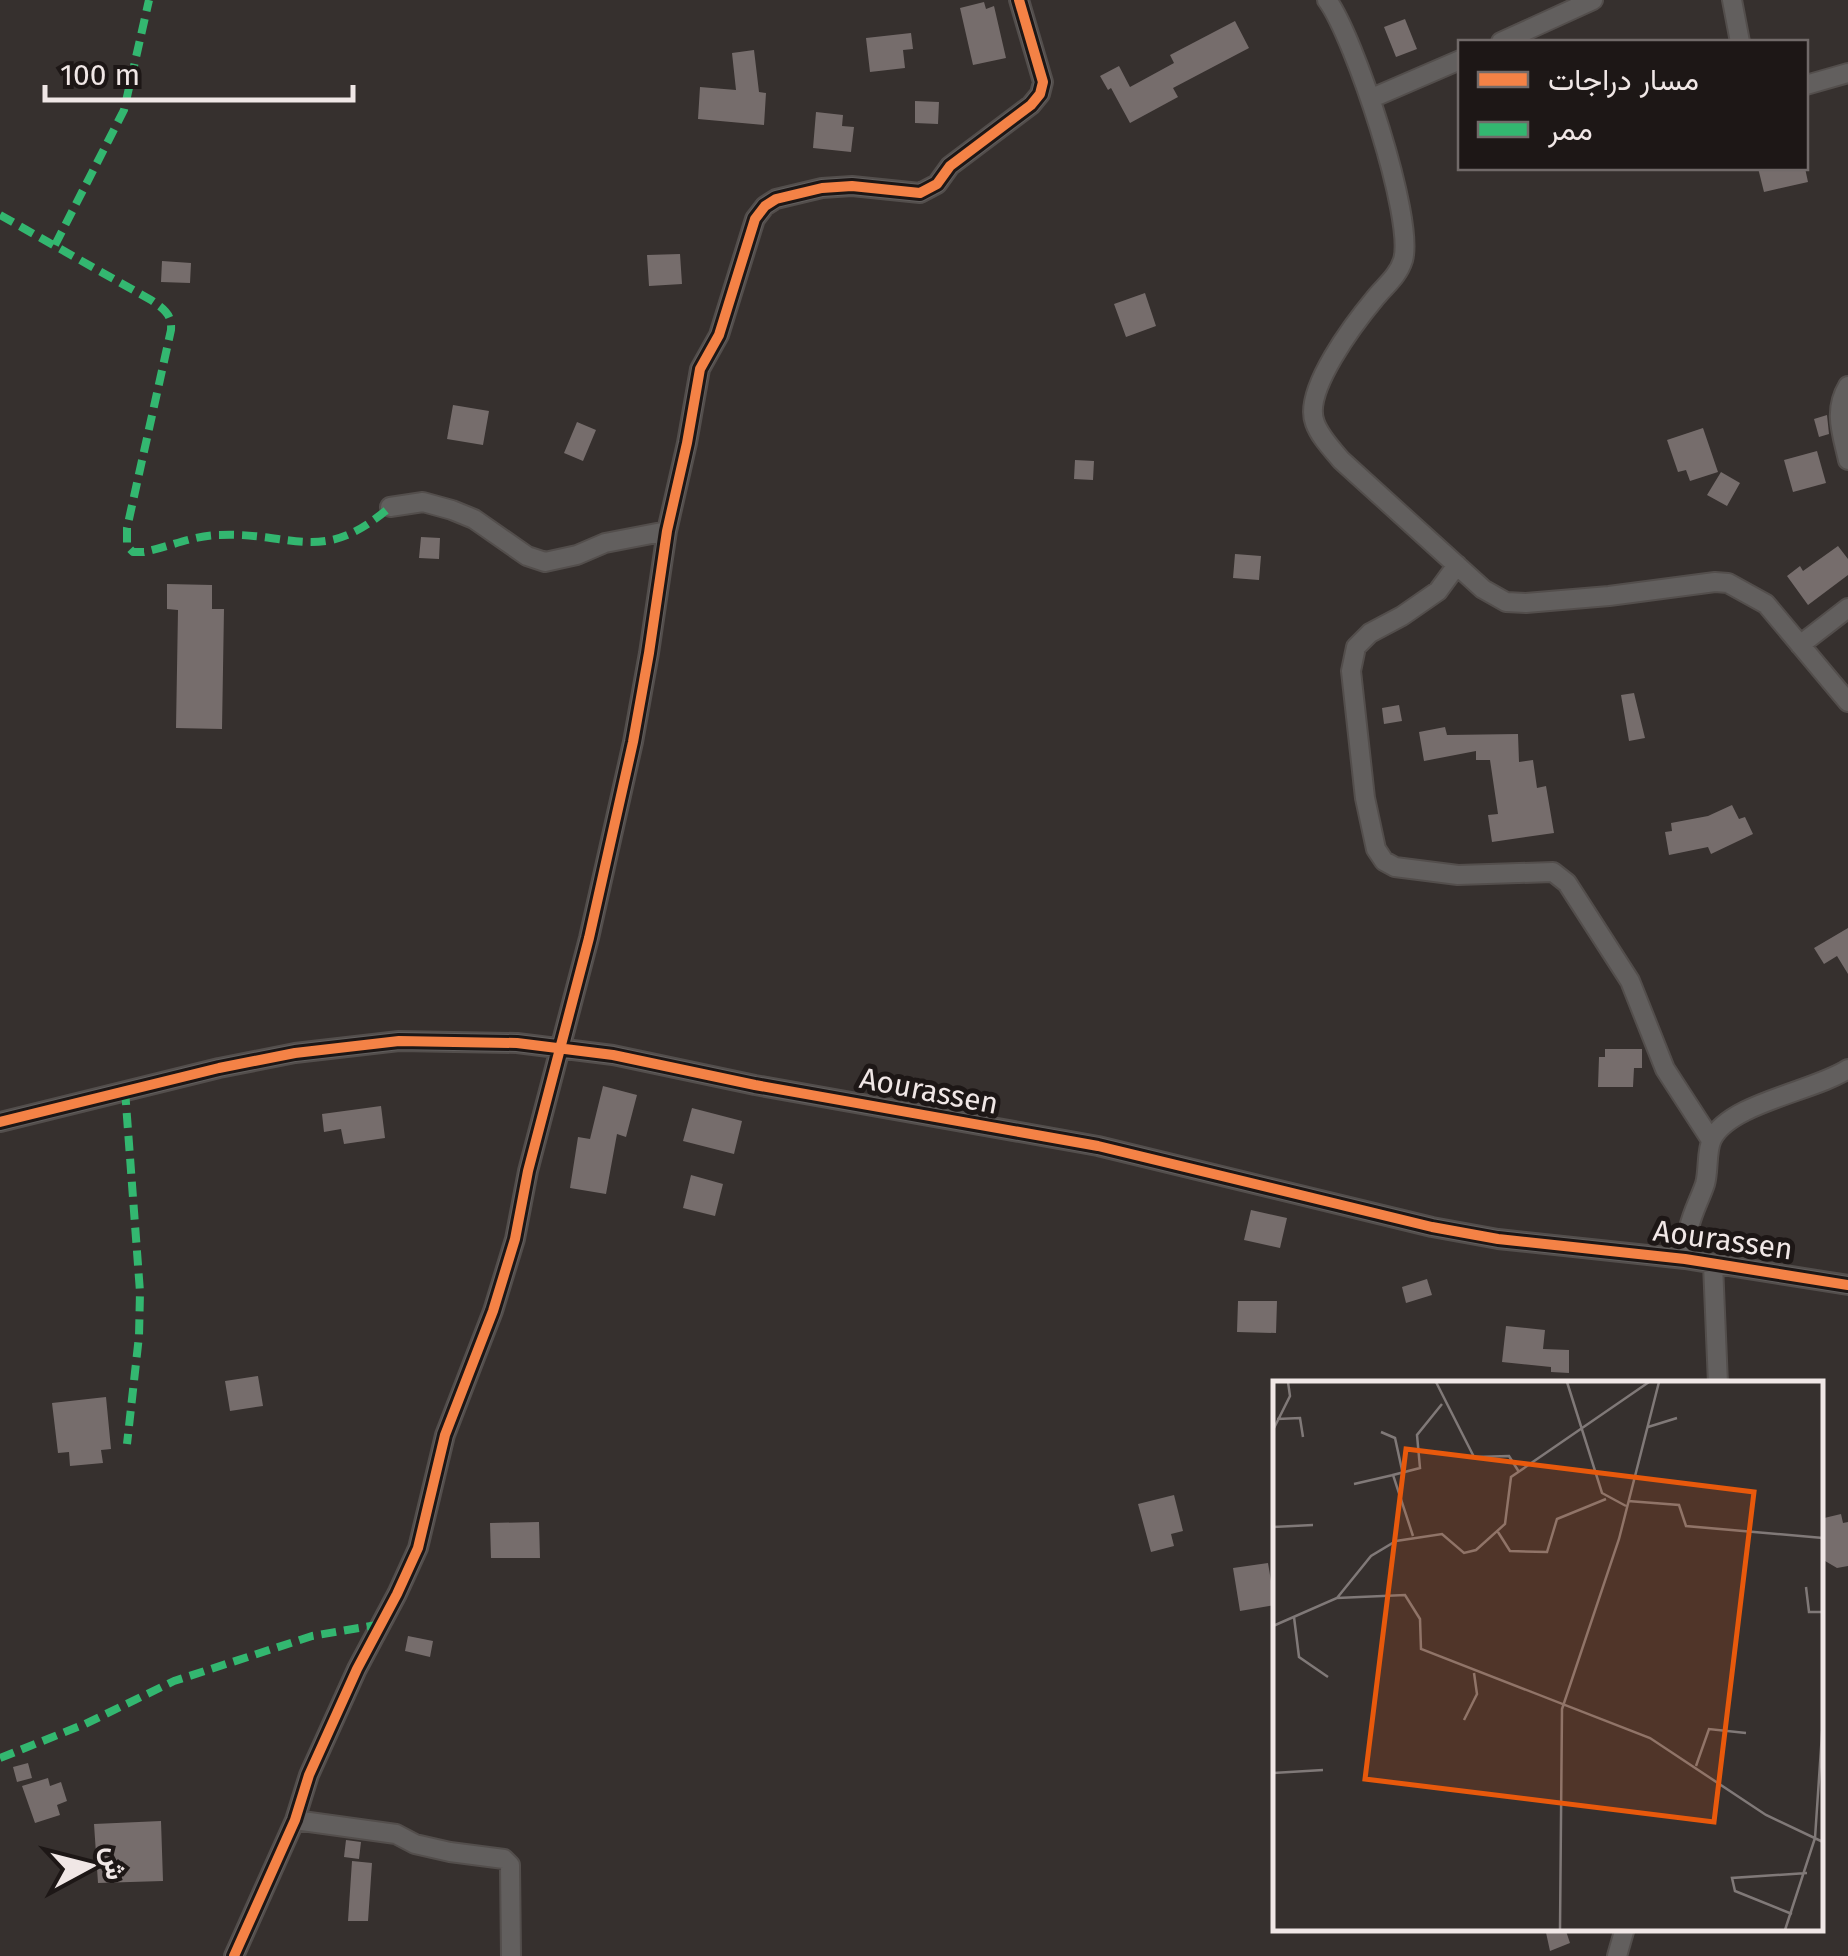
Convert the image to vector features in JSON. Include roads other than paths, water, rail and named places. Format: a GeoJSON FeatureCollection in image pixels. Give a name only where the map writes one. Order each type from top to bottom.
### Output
{"type":"FeatureCollection","features":[{"type":"Feature","properties":{"kind":"street"},"geometry":{"type":"LineString","coordinates":[[234,1956],[296,1820],[310,1775],[356,1668],[418,1548],[445,1435],[516,1239],[528,1171],[589,938],[633,742],[667,531],[688,443],[700,369],[719,335],[755,219],[776,199],[822,188],[852,186],[920,193],[937,184],[950,166],[1040,94],[1042,82],[1020,0]]}},
{"type":"Feature","properties":{"kind":"street"},"geometry":{"type":"LineString","coordinates":[[1327,0],[1372,98],[1394,185],[1404,258],[1396,276],[1376,296],[1328,364],[1316,396],[1314,423],[1341,460],[1483,589],[1506,602],[1728,583],[1766,604],[1848,702]]}},
{"type":"Feature","properties":{"kind":"street"},"geometry":{"type":"LineString","coordinates":[[1505,40],[1593,0]]}},
{"type":"Feature","properties":{"kind":"street"},"geometry":{"type":"LineString","coordinates":[[1732,0],[1740,40]]}},
{"type":"Feature","properties":{"kind":"street"},"geometry":{"type":"LineString","coordinates":[[1372,98],[1458,61]]}},
{"type":"Feature","properties":{"kind":"street"},"geometry":{"type":"LineString","coordinates":[[1808,84],[1848,73]]}},
{"type":"Feature","properties":{"kind":"street"},"geometry":{"type":"LineString","coordinates":[[1848,386],[1840,399],[1840,426],[1848,460]]}},
{"type":"Feature","properties":{"kind":"street"},"geometry":{"type":"LineString","coordinates":[[390,507],[422,502],[452,510],[474,519],[528,556],[545,562],[605,543],[667,531]]}},
{"type":"Feature","properties":{"kind":"street"},"geometry":{"type":"LineString","coordinates":[[1457,566],[1438,591],[1356,646],[1351,671],[1365,798],[1376,849],[1395,868],[1458,875],[1553,872],[1567,883],[1630,981],[1665,1069],[1712,1140]]}},
{"type":"Feature","properties":{"kind":"street"},"geometry":{"type":"LineString","coordinates":[[1800,645],[1848,608]]}},
{"type":"Feature","properties":{"kind":"street","name":"Aourassen"},"geometry":{"type":"LineString","coordinates":[[0,1122],[219,1068],[349,1046],[399,1041],[517,1043],[631,1058],[755,1085],[1098,1146],[1432,1226],[1498,1238],[1684,1259],[1848,1284]]}},
{"type":"Feature","properties":{"kind":"street"},"geometry":{"type":"LineString","coordinates":[[1684,1259],[1712,1140],[1724,1124],[1848,1069]]}},
{"type":"Feature","properties":{"kind":"street"},"geometry":{"type":"LineString","coordinates":[[1712,1264],[1718,1381]]}},
{"type":"Feature","properties":{"kind":"street"},"geometry":{"type":"LineString","coordinates":[[296,1820],[396,1834],[416,1844],[450,1852],[504,1859],[510,1864],[511,1956]]}},
{"type":"Feature","properties":{"kind":"street"},"geometry":{"type":"LineString","coordinates":[[1618,1956],[1624,1931]]}}]}
